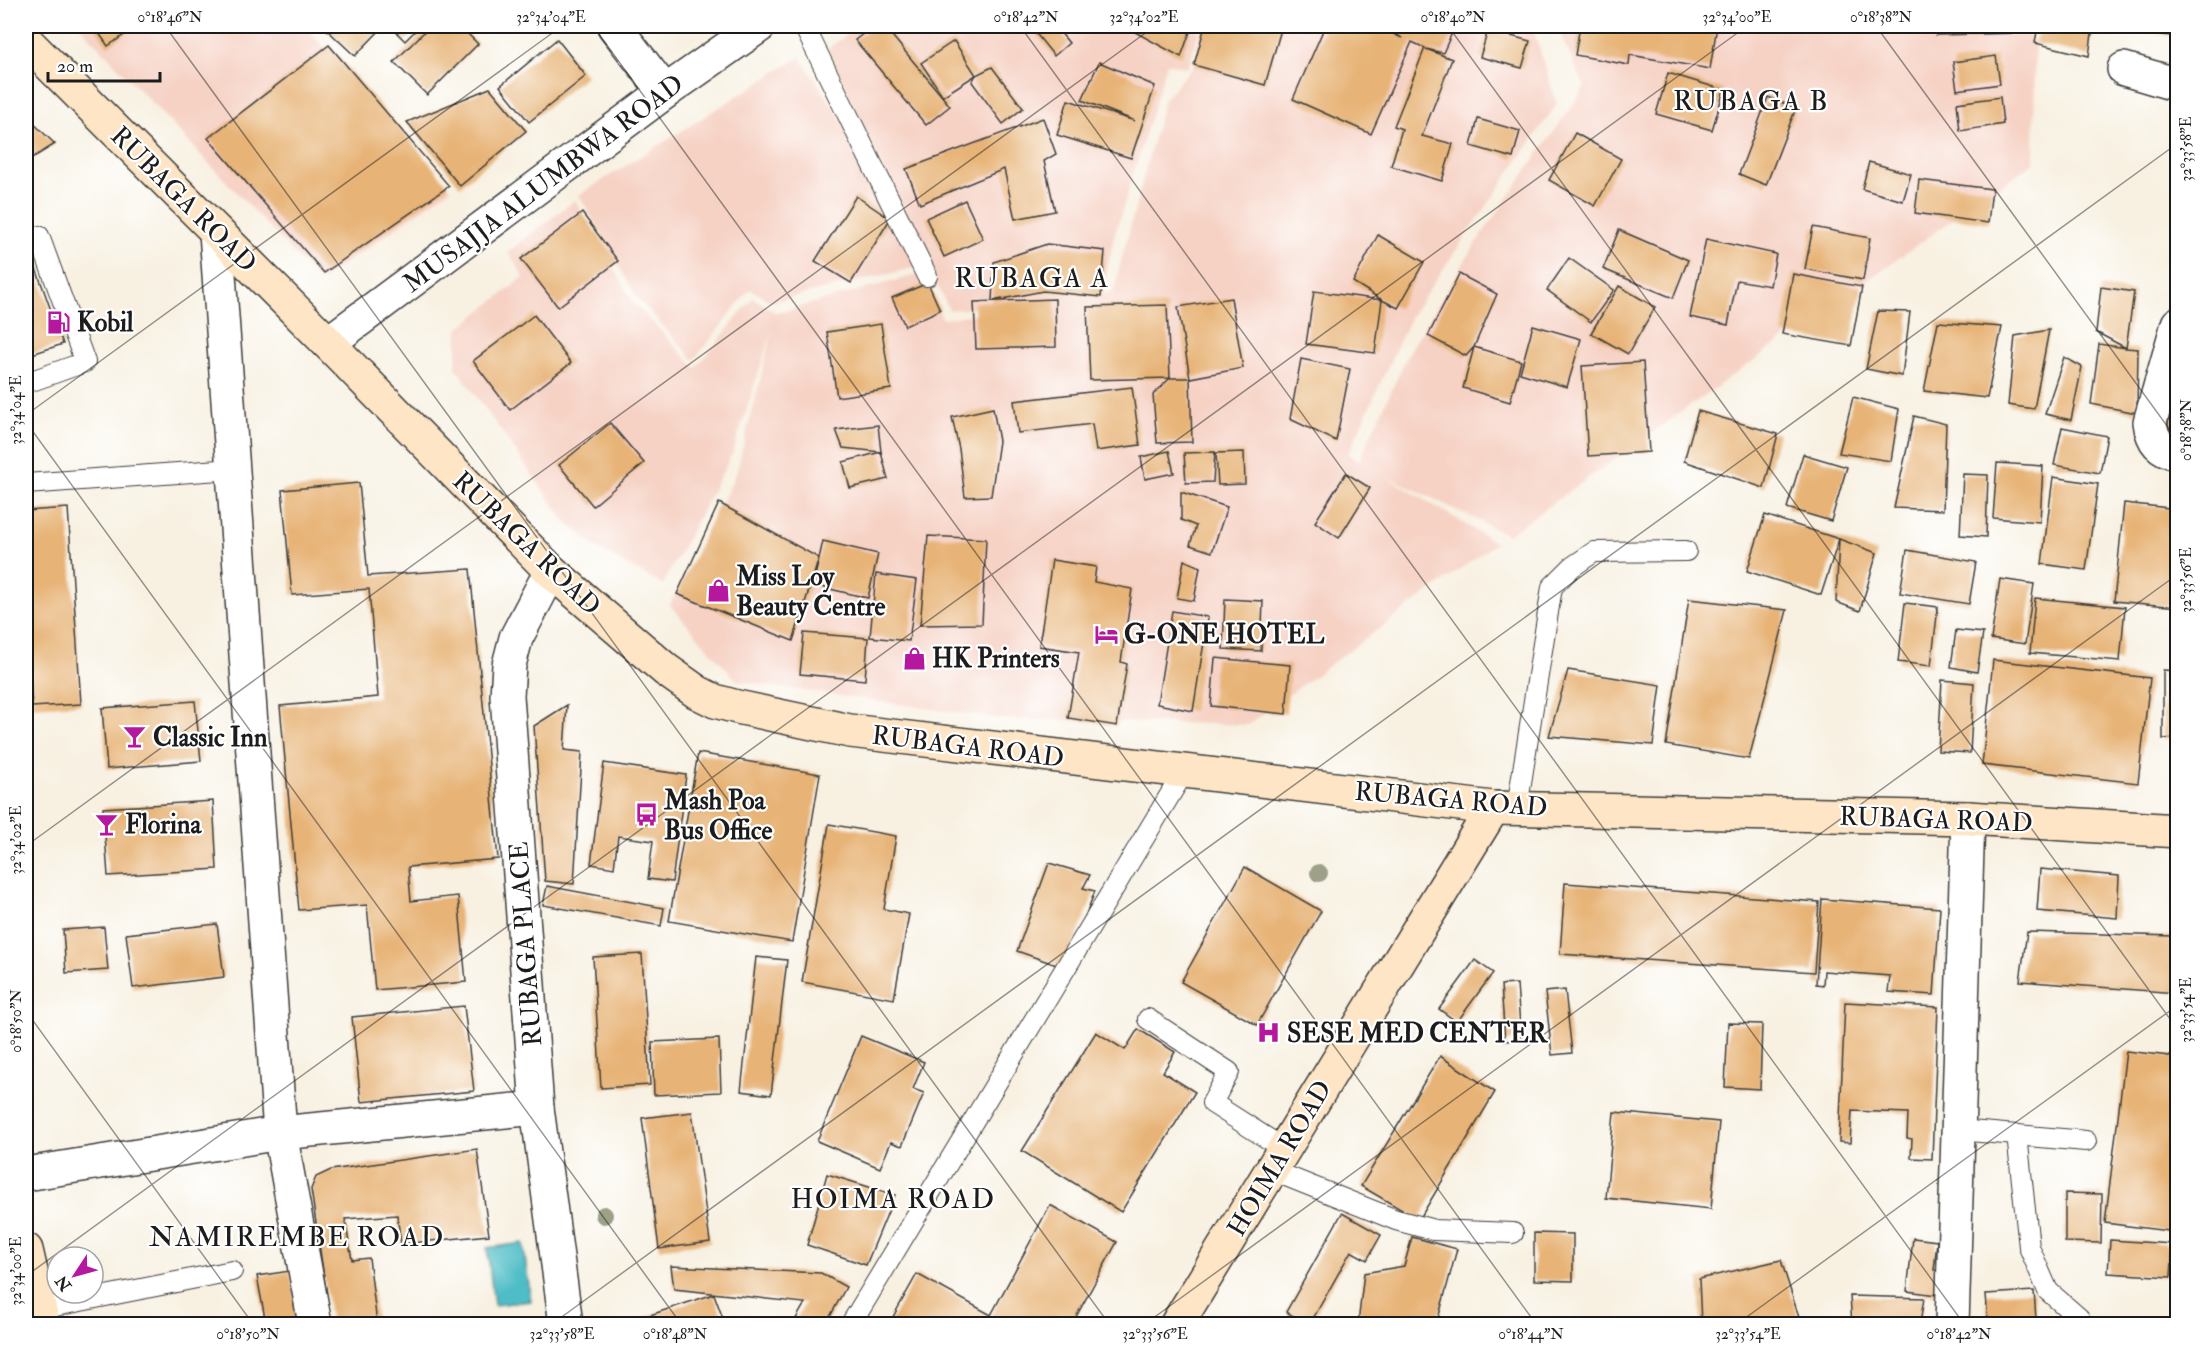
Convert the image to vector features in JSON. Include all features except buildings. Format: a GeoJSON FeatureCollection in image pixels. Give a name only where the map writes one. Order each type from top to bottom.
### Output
{"type":"FeatureCollection","features":[{"type":"Feature","properties":{"kind":"main road","name":"RUBAGA ROAD"},"geometry":{"type":"LineString","coordinates":[[26,41],[328,343],[551,571],[666,670],[697,692],[715,701],[850,731],[1505,808],[1968,818],[2178,831]]}},
{"type":"Feature","properties":{"kind":"main road","name":"HOIMA ROAD"},"geometry":{"type":"LineString","coordinates":[[1177,1324],[1278,1160],[1505,808]]}},
{"type":"Feature","properties":{"kind":"main road"},"geometry":{"type":"LineString","coordinates":[[26,1250],[41,1317]]}},
{"type":"Feature","properties":{"kind":"street"},"geometry":{"type":"LineString","coordinates":[[614,26],[665,92]]}},
{"type":"Feature","properties":{"kind":"street","name":"MUSAJJA ALUMBWA ROAD"},"geometry":{"type":"LineString","coordinates":[[328,343],[665,92],[759,26]]}},
{"type":"Feature","properties":{"kind":"street"},"geometry":{"type":"LineString","coordinates":[[2124,69],[2178,85]]}},
{"type":"Feature","properties":{"kind":"street"},"geometry":{"type":"LineString","coordinates":[[216,232],[280,1133],[315,1324]]}},
{"type":"Feature","properties":{"kind":"street"},"geometry":{"type":"LineString","coordinates":[[2178,324],[2150,422],[2151,435],[2158,446],[2178,453]]}},
{"type":"Feature","properties":{"kind":"street","name":"RUBAGA PLACE"},"geometry":{"type":"LineString","coordinates":[[551,571],[516,638],[509,664],[507,696],[537,1108],[566,1324]]}},
{"type":"Feature","properties":{"kind":"street"},"geometry":{"type":"LineString","coordinates":[[1952,1324],[1968,818]]}},
{"type":"Feature","properties":{"kind":"street"},"geometry":{"type":"LineString","coordinates":[[26,1174],[280,1133],[537,1108]]}},
{"type":"Feature","properties":{"kind":"lane"},"geometry":{"type":"LineString","coordinates":[[804,26],[927,276]]}},
{"type":"Feature","properties":{"kind":"lane"},"geometry":{"type":"LineString","coordinates":[[26,243],[39,236],[85,362],[26,382]]}},
{"type":"Feature","properties":{"kind":"lane"},"geometry":{"type":"LineString","coordinates":[[26,484],[233,469]]}},
{"type":"Feature","properties":{"kind":"lane"},"geometry":{"type":"LineString","coordinates":[[1505,808],[1552,587],[1572,567],[1594,552],[1686,551]]}},
{"type":"Feature","properties":{"kind":"lane"},"geometry":{"type":"LineString","coordinates":[[851,1324],[1185,770]]}},
{"type":"Feature","properties":{"kind":"lane"},"geometry":{"type":"LineString","coordinates":[[1148,1019],[1229,1072],[1212,1103],[1278,1160],[1396,1220],[1434,1230],[1513,1233]]}},
{"type":"Feature","properties":{"kind":"lane"},"geometry":{"type":"LineString","coordinates":[[1958,1130],[2086,1141]]}},
{"type":"Feature","properties":{"kind":"lane"},"geometry":{"type":"LineString","coordinates":[[2017,1135],[2029,1247],[2048,1291],[2079,1318]]}},
{"type":"Feature","properties":{"kind":"lane"},"geometry":{"type":"LineString","coordinates":[[41,1317],[232,1270]]}},
{"type":"Feature","properties":{"kind":"shaded area"},"geometry":{"type":"Polygon","coordinates":[[[79,26],[305,26],[451,189],[320,281],[79,26]]]}},
{"type":"Feature","properties":{"kind":"shaded area"},"geometry":{"type":"Polygon","coordinates":[[[858,26],[1200,26],[1188,68],[1167,63],[1114,237],[1102,294],[1113,292],[1164,99],[1194,65],[1202,26],[1532,26],[1557,104],[1411,316],[1348,454],[1359,461],[1408,354],[1474,246],[1585,87],[1556,26],[2022,26],[2035,43],[2034,162],[1508,535],[1384,475],[1496,543],[1248,725],[1003,719],[737,681],[670,605],[736,474],[773,328],[733,452],[663,585],[596,548],[566,522],[456,368],[458,329],[524,277],[508,252],[575,200],[633,302],[696,368],[753,298],[777,313],[920,274],[943,319],[1053,302],[949,310],[827,49],[858,26]]]}},
{"type":"Feature","properties":{"kind":"shaded area"},"geometry":{"type":"Polygon","coordinates":[[[800,57],[879,176],[917,267],[772,302],[750,289],[694,360],[637,298],[579,195],[800,57]]]}},
{"type":"Feature","properties":{"kind":"water"},"geometry":{"type":"Polygon","coordinates":[[[523,1243],[531,1301],[494,1305],[487,1248],[523,1243]]]}},
{"type":"Feature","properties":{"kind":"place","name":"Kobil"},"geometry":{"type":"Point","coordinates":[59,322]}},
{"type":"Feature","properties":{"kind":"place","name":"Miss Loy Beauty Centre"},"geometry":{"type":"Point","coordinates":[718,591]}},
{"type":"Feature","properties":{"kind":"place","name":"G-ONE HOTEL"},"geometry":{"type":"Point","coordinates":[1106,634]}},
{"type":"Feature","properties":{"kind":"place","name":"HK Printers"},"geometry":{"type":"Point","coordinates":[914,658]}},
{"type":"Feature","properties":{"kind":"place","name":"Classic Inn"},"geometry":{"type":"Point","coordinates":[135,737]}},
{"type":"Feature","properties":{"kind":"place","name":"Mash Poa Bus Office"},"geometry":{"type":"Point","coordinates":[646,815]}},
{"type":"Feature","properties":{"kind":"place","name":"Florina"},"geometry":{"type":"Point","coordinates":[107,824]}},
{"type":"Feature","properties":{"kind":"place","name":"SESE MED CENTER"},"geometry":{"type":"Point","coordinates":[1269,1033]}},
{"type":"Feature","properties":{"kind":"district","name":"RUBAGA B"},"geometry":{"type":"Point","coordinates":[1751,100]}},
{"type":"Feature","properties":{"kind":"district","name":"RUBAGA A"},"geometry":{"type":"Point","coordinates":[1032,277]}},
{"type":"Feature","properties":{"kind":"district","name":"HOIMA ROAD"},"geometry":{"type":"Point","coordinates":[893,1198]}},
{"type":"Feature","properties":{"kind":"district","name":"NAMIREMBE ROAD"},"geometry":{"type":"Point","coordinates":[297,1236]}}]}
